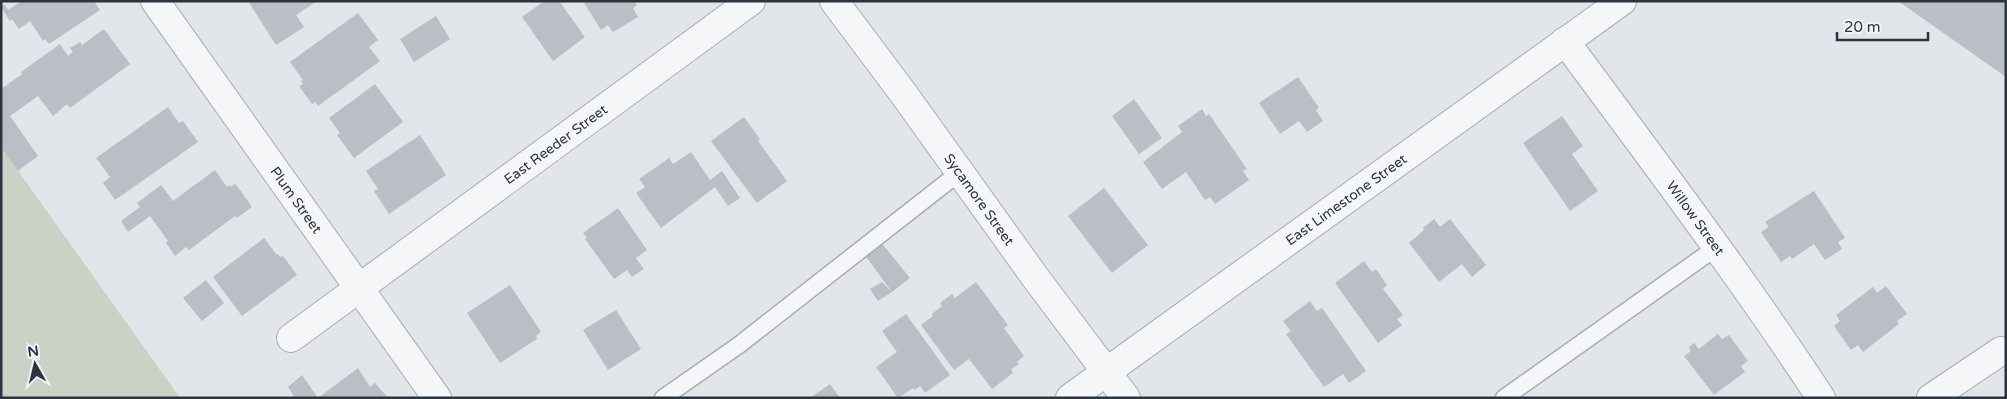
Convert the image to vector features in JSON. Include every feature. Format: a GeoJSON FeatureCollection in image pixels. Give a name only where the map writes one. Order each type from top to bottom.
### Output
{"type":"FeatureCollection","features":[{"type":"Feature","properties":{"kind":"street","name":"Plum Street"},"geometry":{"type":"LineString","coordinates":[[154,1],[437,398]]}},
{"type":"Feature","properties":{"kind":"street","name":"East Reeder Street"},"geometry":{"type":"LineString","coordinates":[[291,338],[751,1]]}},
{"type":"Feature","properties":{"kind":"street","name":"Sycamore Street"},"geometry":{"type":"LineString","coordinates":[[834,1],[1035,277],[1126,398]]}},
{"type":"Feature","properties":{"kind":"street","name":"East Limestone Street"},"geometry":{"type":"LineString","coordinates":[[1070,398],[1622,1]]}},
{"type":"Feature","properties":{"kind":"street","name":"Willow Street"},"geometry":{"type":"LineString","coordinates":[[1565,41],[1717,247],[1785,343],[1821,398]]}},
{"type":"Feature","properties":{"kind":"street"},"geometry":{"type":"LineString","coordinates":[[1931,398],[2001,351]]}},
{"type":"Feature","properties":{"kind":"lane"},"geometry":{"type":"LineString","coordinates":[[663,398],[739,345],[960,172]]}},
{"type":"Feature","properties":{"kind":"lane"},"geometry":{"type":"LineString","coordinates":[[1504,398],[1717,247]]}},
{"type":"Feature","properties":{"kind":"green space"},"geometry":{"type":"Polygon","coordinates":[[[1,147],[180,398],[1,398],[1,147]]]}},
{"type":"Feature","properties":{"kind":"building"},"geometry":{"type":"Polygon","coordinates":[[[22,1],[94,1],[100,10],[49,44],[45,39],[43,41],[30,21],[19,29],[12,19],[10,21],[1,7],[4,4],[8,10],[22,1]]]}},
{"type":"Feature","properties":{"kind":"building"},"geometry":{"type":"Polygon","coordinates":[[[248,1],[317,1],[296,15],[304,27],[276,45],[248,1]]]}},
{"type":"Feature","properties":{"kind":"building"},"geometry":{"type":"Polygon","coordinates":[[[544,1],[559,1],[585,37],[553,61],[522,17],[544,1]]]}},
{"type":"Feature","properties":{"kind":"building"},"geometry":{"type":"Polygon","coordinates":[[[583,1],[635,1],[637,5],[633,8],[638,17],[613,32],[608,25],[601,30],[583,1]]]}},
{"type":"Feature","properties":{"kind":"building"},"geometry":{"type":"Polygon","coordinates":[[[1898,1],[2006,1],[2006,77],[1898,1]]]}},
{"type":"Feature","properties":{"kind":"building"},"geometry":{"type":"Polygon","coordinates":[[[358,13],[378,40],[369,47],[380,61],[318,106],[315,102],[312,104],[299,86],[303,84],[301,81],[303,80],[290,62],[358,13]]]}},
{"type":"Feature","properties":{"kind":"building"},"geometry":{"type":"Polygon","coordinates":[[[436,16],[450,39],[414,62],[400,39],[436,16]]]}},
{"type":"Feature","properties":{"kind":"building"},"geometry":{"type":"Polygon","coordinates":[[[104,29],[130,64],[70,108],[67,104],[53,116],[38,96],[10,116],[38,156],[18,171],[1,148],[1,89],[60,44],[68,56],[73,52],[70,48],[80,42],[82,45],[104,29]]]}},
{"type":"Feature","properties":{"kind":"building"},"geometry":{"type":"Polygon","coordinates":[[[1298,77],[1319,108],[1316,110],[1323,121],[1307,132],[1299,121],[1280,134],[1259,103],[1298,77]]]}},
{"type":"Feature","properties":{"kind":"building"},"geometry":{"type":"Polygon","coordinates":[[[375,84],[403,122],[354,158],[337,135],[340,133],[329,118],[375,84]]]}},
{"type":"Feature","properties":{"kind":"building"},"geometry":{"type":"Polygon","coordinates":[[[1134,99],[1162,138],[1139,154],[1112,116],[1134,99]]]}},
{"type":"Feature","properties":{"kind":"building"},"geometry":{"type":"Polygon","coordinates":[[[168,107],[179,123],[183,121],[198,142],[115,200],[103,183],[110,177],[96,158],[168,107]]]}},
{"type":"Feature","properties":{"kind":"building"},"geometry":{"type":"Polygon","coordinates":[[[1202,109],[1206,116],[1209,114],[1247,169],[1243,171],[1249,180],[1215,204],[1210,197],[1205,200],[1186,172],[1162,189],[1143,162],[1182,132],[1178,126],[1202,109]]]}},
{"type":"Feature","properties":{"kind":"building"},"geometry":{"type":"Polygon","coordinates":[[[1562,116],[1583,146],[1572,154],[1598,191],[1570,211],[1523,143],[1562,116]]]}},
{"type":"Feature","properties":{"kind":"building"},"geometry":{"type":"Polygon","coordinates":[[[744,117],[760,139],[758,141],[787,181],[757,203],[711,141],[744,117]]]}},
{"type":"Feature","properties":{"kind":"building"},"geometry":{"type":"Polygon","coordinates":[[[420,135],[446,175],[389,214],[374,191],[378,189],[366,171],[420,135]]]}},
{"type":"Feature","properties":{"kind":"building"},"geometry":{"type":"Polygon","coordinates":[[[691,152],[710,180],[722,171],[740,198],[728,206],[715,187],[661,228],[636,193],[645,187],[639,179],[669,158],[673,164],[691,152]]]}},
{"type":"Feature","properties":{"kind":"building"},"geometry":{"type":"Polygon","coordinates":[[[215,170],[227,187],[229,185],[231,187],[235,183],[252,207],[237,218],[235,216],[189,250],[186,247],[175,256],[166,243],[168,241],[150,216],[128,232],[121,221],[140,207],[137,203],[161,185],[173,201],[215,170]]]}},
{"type":"Feature","properties":{"kind":"building"},"geometry":{"type":"Polygon","coordinates":[[[1104,188],[1148,245],[1112,273],[1068,216],[1104,188]]]}},
{"type":"Feature","properties":{"kind":"building"},"geometry":{"type":"Polygon","coordinates":[[[1814,191],[1845,238],[1838,242],[1842,249],[1825,260],[1814,244],[1792,259],[1790,256],[1781,262],[1761,232],[1769,227],[1765,222],[1814,191]]]}},
{"type":"Feature","properties":{"kind":"building"},"geometry":{"type":"Polygon","coordinates":[[[618,208],[647,250],[636,258],[644,269],[632,277],[627,270],[614,279],[585,239],[587,238],[583,233],[618,208]]]}},
{"type":"Feature","properties":{"kind":"building"},"geometry":{"type":"Polygon","coordinates":[[[1434,219],[1440,227],[1450,219],[1486,265],[1472,277],[1462,264],[1439,282],[1409,243],[1434,219]]]}},
{"type":"Feature","properties":{"kind":"building"},"geometry":{"type":"Polygon","coordinates":[[[264,238],[277,255],[283,256],[297,275],[242,316],[213,277],[264,238]]]}},
{"type":"Feature","properties":{"kind":"building"},"geometry":{"type":"Polygon","coordinates":[[[880,241],[910,278],[892,292],[864,254],[880,241]]]}},
{"type":"Feature","properties":{"kind":"building"},"geometry":{"type":"Polygon","coordinates":[[[1364,261],[1372,272],[1376,269],[1387,285],[1383,289],[1403,315],[1397,319],[1402,325],[1378,343],[1335,283],[1364,261]]]}},
{"type":"Feature","properties":{"kind":"building"},"geometry":{"type":"Polygon","coordinates":[[[206,280],[224,303],[202,321],[183,298],[206,280]]]}},
{"type":"Feature","properties":{"kind":"building"},"geometry":{"type":"Polygon","coordinates":[[[882,282],[892,292],[878,301],[870,289],[882,282]]]}},
{"type":"Feature","properties":{"kind":"building"},"geometry":{"type":"Polygon","coordinates":[[[976,282],[1008,325],[1004,328],[1024,356],[1017,362],[1019,364],[1011,369],[1013,373],[992,389],[969,359],[954,370],[921,325],[942,306],[940,303],[952,294],[955,298],[976,282]]]}},
{"type":"Feature","properties":{"kind":"building"},"geometry":{"type":"Polygon","coordinates":[[[510,285],[541,332],[536,336],[537,339],[500,363],[467,313],[510,285]]]}},
{"type":"Feature","properties":{"kind":"building"},"geometry":{"type":"Polygon","coordinates":[[[1886,286],[1907,314],[1897,321],[1899,324],[1863,352],[1858,345],[1851,350],[1834,326],[1840,321],[1836,315],[1873,287],[1877,293],[1886,286]]]}},
{"type":"Feature","properties":{"kind":"building"},"geometry":{"type":"Polygon","coordinates":[[[1310,301],[1317,311],[1322,308],[1366,371],[1349,383],[1343,374],[1324,387],[1286,334],[1291,331],[1283,321],[1310,301]]]}},
{"type":"Feature","properties":{"kind":"building"},"geometry":{"type":"Polygon","coordinates":[[[616,310],[641,349],[608,370],[583,330],[616,310]]]}},
{"type":"Feature","properties":{"kind":"building"},"geometry":{"type":"Polygon","coordinates":[[[906,314],[950,375],[925,393],[920,386],[914,390],[913,388],[898,398],[876,367],[897,352],[882,331],[906,314]]]}},
{"type":"Feature","properties":{"kind":"building"},"geometry":{"type":"Polygon","coordinates":[[[1718,334],[1722,339],[1729,335],[1748,361],[1741,366],[1745,372],[1714,395],[1684,356],[1691,351],[1689,347],[1694,343],[1699,349],[1718,334]]]}},
{"type":"Feature","properties":{"kind":"building"},"geometry":{"type":"Polygon","coordinates":[[[358,368],[370,387],[375,383],[388,398],[318,398],[358,368]]]}},
{"type":"Feature","properties":{"kind":"building"},"geometry":{"type":"Polygon","coordinates":[[[302,375],[318,398],[295,398],[288,387],[302,375]]]}},
{"type":"Feature","properties":{"kind":"building"},"geometry":{"type":"Polygon","coordinates":[[[830,384],[840,398],[810,398],[830,384]]]}}]}
